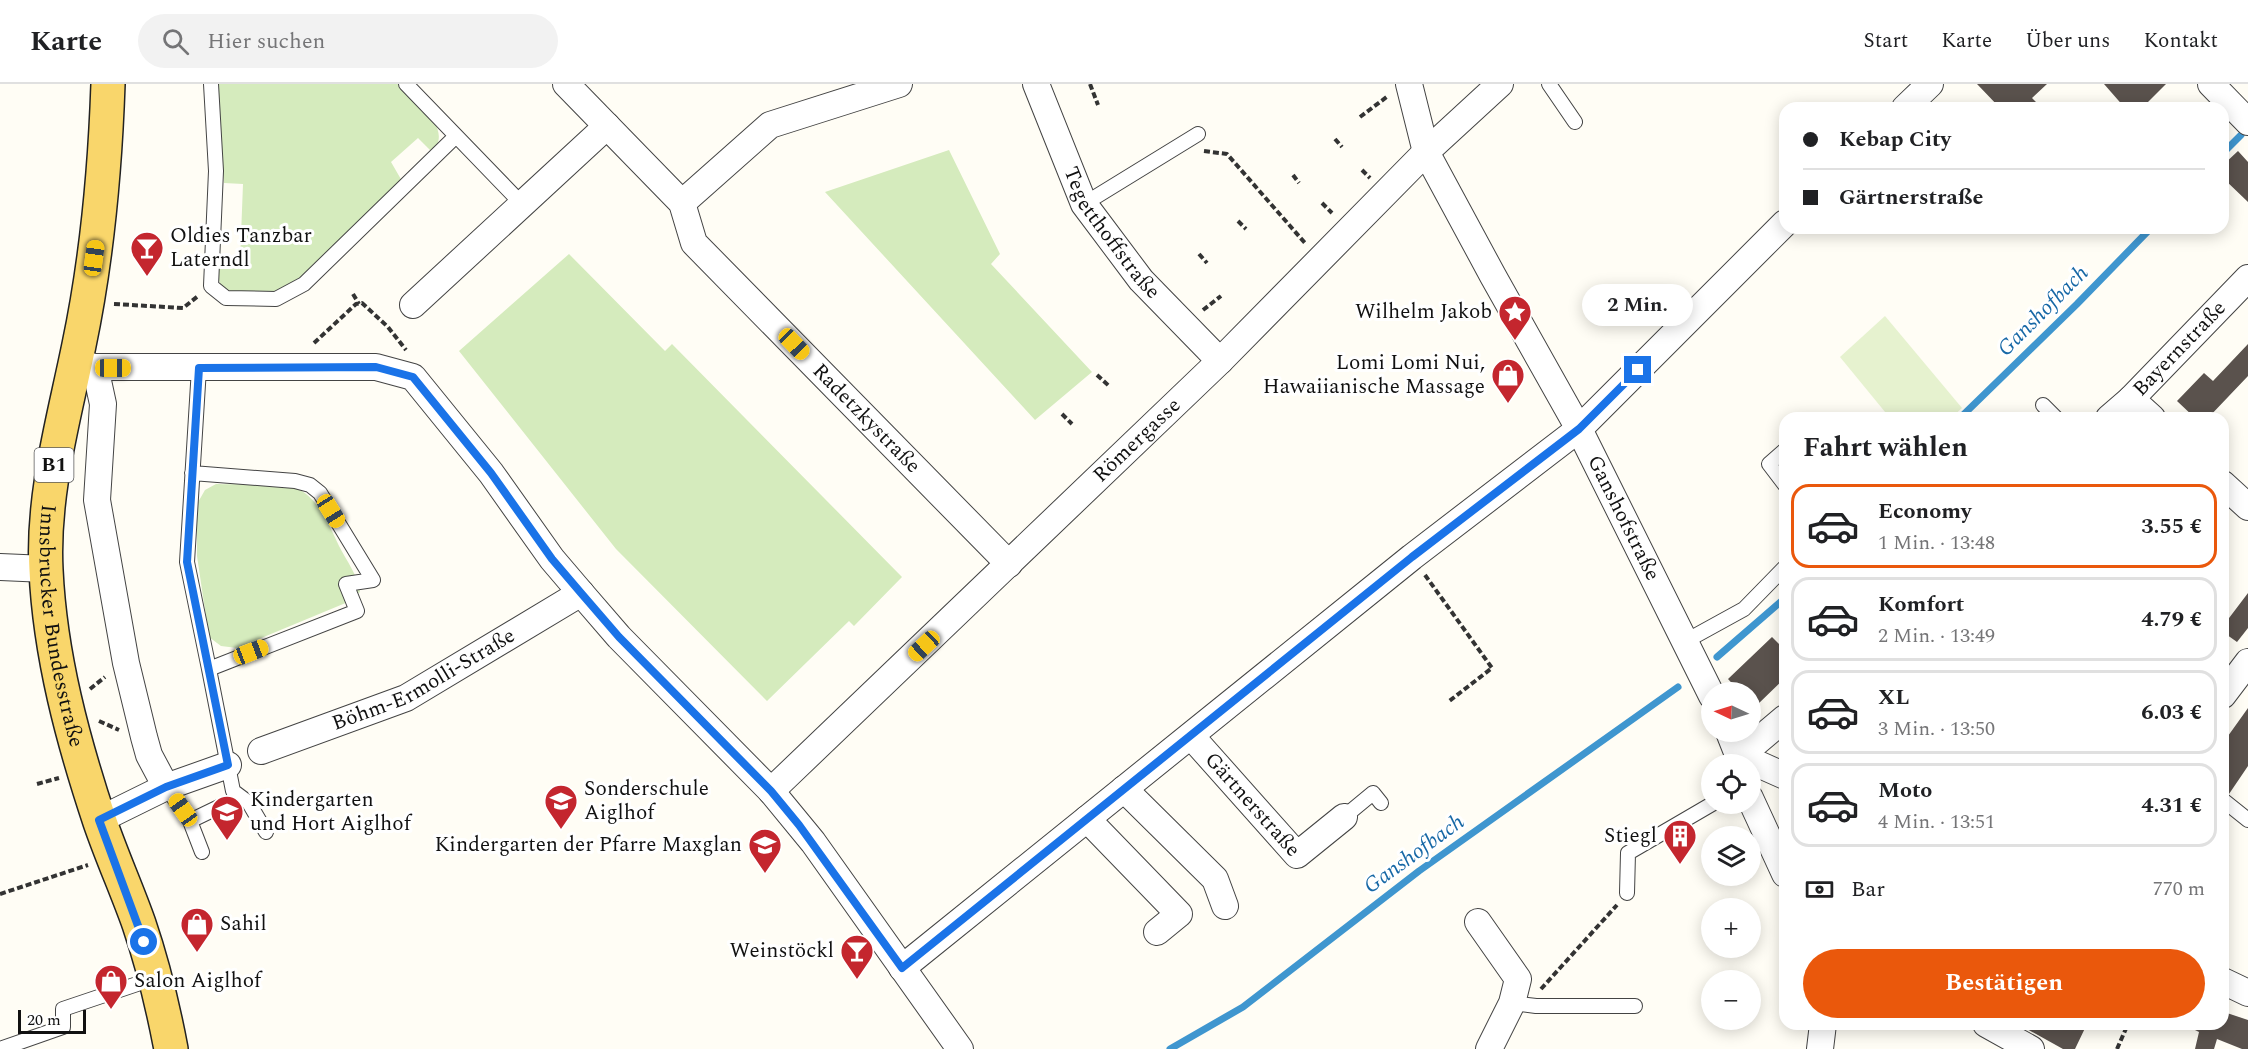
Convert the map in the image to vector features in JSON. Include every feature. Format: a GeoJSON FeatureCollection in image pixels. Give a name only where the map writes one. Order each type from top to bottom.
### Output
{"type":"FeatureCollection","features":[{"type":"Feature","properties":{"kind":"main road","name":"Innsbrucker Bundesstraße"},"geometry":{"type":"LineString","coordinates":[[108,84],[101,206],[85,365],[63,414],[53,473],[46,569],[53,644],[63,689],[99,820],[139,924],[155,978],[171,1049]]}},
{"type":"Feature","properties":{"kind":"street","name":"Radetzkystraße"},"geometry":{"type":"LineString","coordinates":[[566,84],[682,203],[694,243],[1009,564]]}},
{"type":"Feature","properties":{"kind":"street"},"geometry":{"type":"LineString","coordinates":[[682,203],[770,125],[899,84]]}},
{"type":"Feature","properties":{"kind":"street","name":"Tegetthoffstraße"},"geometry":{"type":"LineString","coordinates":[[1036,84],[1084,204],[1141,280],[1220,361]]}},
{"type":"Feature","properties":{"kind":"street","name":"Römergasse"},"geometry":{"type":"LineString","coordinates":[[771,791],[1220,361],[1426,152],[1500,84]]}},
{"type":"Feature","properties":{"kind":"street"},"geometry":{"type":"LineString","coordinates":[[1911,102],[1930,84]]}},
{"type":"Feature","properties":{"kind":"street"},"geometry":{"type":"LineString","coordinates":[[2211,84],[2229,102]]}},
{"type":"Feature","properties":{"kind":"street","name":"Ganshofstraße"},"geometry":{"type":"LineString","coordinates":[[1402,87],[1426,152],[1492,276],[1579,429],[1705,682]]}},
{"type":"Feature","properties":{"kind":"street"},"geometry":{"type":"LineString","coordinates":[[2229,102],[2248,122]]}},
{"type":"Feature","properties":{"kind":"street"},"geometry":{"type":"LineString","coordinates":[[413,305],[607,126]]}},
{"type":"Feature","properties":{"kind":"street","name":"Gärtnerstraße"},"geometry":{"type":"LineString","coordinates":[[902,968],[1412,557],[1579,429],[1779,229]]}},
{"type":"Feature","properties":{"kind":"street","name":"Bayernstraße"},"geometry":{"type":"LineString","coordinates":[[2116,412],[2248,278]]}},
{"type":"Feature","properties":{"kind":"street"},"geometry":{"type":"LineString","coordinates":[[85,365],[199,368],[376,367],[413,377],[491,473],[552,559],[581,593],[619,637],[771,791],[813,842],[960,1049]]}},
{"type":"Feature","properties":{"kind":"street","name":"Innsbrucker Bundesstraße"},"geometry":{"type":"LineString","coordinates":[[85,365],[103,404],[97,500],[126,663],[149,755],[166,787]]}},
{"type":"Feature","properties":{"kind":"street"},"geometry":{"type":"LineString","coordinates":[[2131,399],[2145,412]]}},
{"type":"Feature","properties":{"kind":"street"},"geometry":{"type":"LineString","coordinates":[[2229,490],[2248,507]]}},
{"type":"Feature","properties":{"kind":"street"},"geometry":{"type":"LineString","coordinates":[[0,567],[46,569]]}},
{"type":"Feature","properties":{"kind":"street","name":"Böhm-Ermolli-Straße"},"geometry":{"type":"LineString","coordinates":[[261,752],[406,698],[581,593]]}},
{"type":"Feature","properties":{"kind":"street"},"geometry":{"type":"LineString","coordinates":[[2229,687],[2248,662]]}},
{"type":"Feature","properties":{"kind":"street"},"geometry":{"type":"LineString","coordinates":[[1747,754],[1779,724]]}},
{"type":"Feature","properties":{"kind":"street","name":"Gärtnerstraße"},"geometry":{"type":"LineString","coordinates":[[1191,736],[1297,855],[1344,817]]}},
{"type":"Feature","properties":{"kind":"street"},"geometry":{"type":"LineString","coordinates":[[99,820],[166,787],[228,765]]}},
{"type":"Feature","properties":{"kind":"street"},"geometry":{"type":"LineString","coordinates":[[1761,767],[1779,774]]}},
{"type":"Feature","properties":{"kind":"street"},"geometry":{"type":"LineString","coordinates":[[1124,789],[1215,879],[1225,906]]}},
{"type":"Feature","properties":{"kind":"street"},"geometry":{"type":"LineString","coordinates":[[1757,814],[1779,861]]}},
{"type":"Feature","properties":{"kind":"street"},"geometry":{"type":"LineString","coordinates":[[1087,819],[1179,914],[1157,932]]}},
{"type":"Feature","properties":{"kind":"street"},"geometry":{"type":"LineString","coordinates":[[1478,922],[1518,979],[1519,1004],[1489,1049]]}},
{"type":"Feature","properties":{"kind":"street"},"geometry":{"type":"LineString","coordinates":[[2229,984],[2248,993]]}},
{"type":"Feature","properties":{"kind":"street"},"geometry":{"type":"LineString","coordinates":[[1820,1049],[1822,1030]]}},
{"type":"Feature","properties":{"kind":"street"},"geometry":{"type":"LineString","coordinates":[[1997,1030],[2031,1049]]}},
{"type":"Feature","properties":{"kind":"lane"},"geometry":{"type":"LineString","coordinates":[[211,84],[216,171],[211,286],[225,298],[276,299],[304,284],[455,137]]}},
{"type":"Feature","properties":{"kind":"lane"},"geometry":{"type":"LineString","coordinates":[[406,84],[522,204]]}},
{"type":"Feature","properties":{"kind":"lane"},"geometry":{"type":"LineString","coordinates":[[1549,84],[1575,122]]}},
{"type":"Feature","properties":{"kind":"lane"},"geometry":{"type":"LineString","coordinates":[[1084,204],[1198,134]]}},
{"type":"Feature","properties":{"kind":"lane"},"geometry":{"type":"LineString","coordinates":[[199,368],[187,562],[233,791],[249,802],[266,832]]}},
{"type":"Feature","properties":{"kind":"lane"},"geometry":{"type":"LineString","coordinates":[[2043,405],[2050,412]]}},
{"type":"Feature","properties":{"kind":"lane"},"geometry":{"type":"LineString","coordinates":[[1779,455],[1768,464],[1779,477]]}},
{"type":"Feature","properties":{"kind":"lane"},"geometry":{"type":"LineString","coordinates":[[192,473],[295,481],[310,485],[320,494],[373,580],[346,584],[357,611],[209,669]]}},
{"type":"Feature","properties":{"kind":"lane"},"geometry":{"type":"LineString","coordinates":[[1684,642],[1744,609],[1779,573]]}},
{"type":"Feature","properties":{"kind":"lane"},"geometry":{"type":"LineString","coordinates":[[166,787],[190,821],[202,852]]}},
{"type":"Feature","properties":{"kind":"lane"},"geometry":{"type":"LineString","coordinates":[[1344,817],[1373,793],[1381,803]]}},
{"type":"Feature","properties":{"kind":"lane"},"geometry":{"type":"LineString","coordinates":[[190,821],[223,805]]}},
{"type":"Feature","properties":{"kind":"lane"},"geometry":{"type":"LineString","coordinates":[[2229,805],[2248,820]]}},
{"type":"Feature","properties":{"kind":"lane"},"geometry":{"type":"LineString","coordinates":[[1627,893],[1628,853],[1701,810]]}},
{"type":"Feature","properties":{"kind":"lane"},"geometry":{"type":"LineString","coordinates":[[0,1049],[63,1027],[63,1009],[155,978]]}},
{"type":"Feature","properties":{"kind":"lane"},"geometry":{"type":"LineString","coordinates":[[1519,1004],[1635,1006]]}},
{"type":"Feature","properties":{"kind":"path"},"geometry":{"type":"LineString","coordinates":[[1090,84],[1098,105]]}},
{"type":"Feature","properties":{"kind":"path"},"geometry":{"type":"LineString","coordinates":[[1360,117],[1402,87]]}},
{"type":"Feature","properties":{"kind":"path"},"geometry":{"type":"LineString","coordinates":[[1335,139],[1342,147]]}},
{"type":"Feature","properties":{"kind":"path"},"geometry":{"type":"LineString","coordinates":[[1175,148],[1227,154],[1308,246]]}},
{"type":"Feature","properties":{"kind":"path"},"geometry":{"type":"LineString","coordinates":[[1293,175],[1299,183]]}},
{"type":"Feature","properties":{"kind":"path"},"geometry":{"type":"LineString","coordinates":[[1238,221],[1246,229]]}},
{"type":"Feature","properties":{"kind":"path"},"geometry":{"type":"LineString","coordinates":[[1199,254],[1207,263]]}},
{"type":"Feature","properties":{"kind":"path"},"geometry":{"type":"LineString","coordinates":[[353,294],[359,304],[362,303],[388,327]]}},
{"type":"Feature","properties":{"kind":"path"},"geometry":{"type":"LineString","coordinates":[[113,304],[183,308]]}},
{"type":"Feature","properties":{"kind":"path"},"geometry":{"type":"LineString","coordinates":[[298,367],[298,357],[359,304]]}},
{"type":"Feature","properties":{"kind":"path"},"geometry":{"type":"LineString","coordinates":[[1097,375],[1109,386]]}},
{"type":"Feature","properties":{"kind":"path"},"geometry":{"type":"LineString","coordinates":[[1062,414],[1072,424]]}},
{"type":"Feature","properties":{"kind":"path"},"geometry":{"type":"LineString","coordinates":[[1412,557],[1492,668],[1449,702]]}},
{"type":"Feature","properties":{"kind":"path"},"geometry":{"type":"LineString","coordinates":[[37,784],[60,778]]}},
{"type":"Feature","properties":{"kind":"path"},"geometry":{"type":"LineString","coordinates":[[0,894],[92,864]]}},
{"type":"Feature","properties":{"kind":"path"},"geometry":{"type":"LineString","coordinates":[[1519,1004],[1627,893]]}},
{"type":"Feature","properties":{"kind":"path"},"geometry":{"type":"LineString","coordinates":[[2117,1049],[2125,1030]]}},
{"type":"Feature","properties":{"kind":"green space"},"geometry":{"type":"Polygon","coordinates":[[[216,84],[398,84],[430,115],[439,134],[438,143],[432,152],[418,138],[391,162],[402,181],[296,283],[266,294],[234,293],[221,286],[217,274],[218,260],[240,262],[243,184],[224,183],[216,84]]]}},
{"type":"Feature","properties":{"kind":"green space"},"geometry":{"type":"Polygon","coordinates":[[[949,150],[1000,254],[991,264],[1092,372],[1035,420],[825,192],[949,150]]]}},
{"type":"Feature","properties":{"kind":"green space"},"geometry":{"type":"Polygon","coordinates":[[[569,254],[665,351],[672,344],[902,577],[854,626],[849,621],[767,701],[616,549],[459,351],[569,254]]]}},
{"type":"Feature","properties":{"kind":"green space"},"geometry":{"type":"Polygon","coordinates":[[[1885,316],[1962,408],[1958,412],[1885,412],[1840,357],[1885,316]]]}},
{"type":"Feature","properties":{"kind":"green space"},"geometry":{"type":"Polygon","coordinates":[[[216,484],[293,487],[307,494],[328,523],[355,574],[360,592],[348,602],[237,648],[221,646],[209,637],[197,556],[197,504],[205,490],[216,484]]]}},
{"type":"Feature","properties":{"kind":"building"},"geometry":{"type":"Polygon","coordinates":[[[1977,84],[2047,84],[2032,98],[2036,102],[1994,102],[1977,84]]]}},
{"type":"Feature","properties":{"kind":"building"},"geometry":{"type":"Polygon","coordinates":[[[2104,84],[2166,84],[2148,102],[2120,102],[2104,84]]]}},
{"type":"Feature","properties":{"kind":"building"},"geometry":{"type":"Polygon","coordinates":[[[2238,151],[2248,162],[2248,202],[2229,184],[2229,159],[2238,151]]]}},
{"type":"Feature","properties":{"kind":"building"},"geometry":{"type":"Polygon","coordinates":[[[2248,344],[2248,376],[2214,412],[2189,412],[2177,401],[2204,373],[2213,381],[2248,344]]]}},
{"type":"Feature","properties":{"kind":"building"},"geometry":{"type":"Polygon","coordinates":[[[2248,593],[2248,628],[2237,642],[2229,636],[2229,618],[2248,593]]]}},
{"type":"Feature","properties":{"kind":"building"},"geometry":{"type":"Polygon","coordinates":[[[1772,637],[1779,644],[1779,684],[1761,701],[1761,682],[1731,682],[1728,679],[1772,637]]]}},
{"type":"Feature","properties":{"kind":"building"},"geometry":{"type":"Polygon","coordinates":[[[2248,708],[2248,766],[2229,794],[2229,735],[2248,708]]]}},
{"type":"Feature","properties":{"kind":"building"},"geometry":{"type":"Polygon","coordinates":[[[2229,1014],[2248,1020],[2248,1049],[2242,1049],[2217,1039],[2214,1049],[2195,1049],[2199,1032],[2195,1030],[2229,1030],[2229,1014]]]}},
{"type":"Feature","properties":{"kind":"building"},"geometry":{"type":"Polygon","coordinates":[[[2029,1030],[2084,1030],[2075,1049],[2063,1049],[2029,1030]]]}},
{"type":"Feature","properties":{"kind":"waterway","name":"Ganshofbach"},"geometry":{"type":"LineString","coordinates":[[2229,147],[2241,135]]}},
{"type":"Feature","properties":{"kind":"waterway","name":"Ganshofbach"},"geometry":{"type":"LineString","coordinates":[[1966,412],[2145,234]]}},
{"type":"Feature","properties":{"kind":"waterway","name":"Ganshofbach"},"geometry":{"type":"LineString","coordinates":[[1717,657],[1779,603]]}},
{"type":"Feature","properties":{"kind":"waterway","name":"Ganshofbach"},"geometry":{"type":"LineString","coordinates":[[1170,1049],[1243,1007],[1419,871],[1678,687]]}},
{"type":"Feature","properties":{"kind":"place","name":"Oldies Tanzbar Laterndl"},"geometry":{"type":"Point","coordinates":[147,277]}},
{"type":"Feature","properties":{"kind":"place","name":"Wilhelm Jakob"},"geometry":{"type":"Point","coordinates":[1515,341]}},
{"type":"Feature","properties":{"kind":"place","name":"Lomi Lomi Nui, Hawaiianische Massage"},"geometry":{"type":"Point","coordinates":[1508,404]}},
{"type":"Feature","properties":{"kind":"place","name":"Sonderschule Aiglhof"},"geometry":{"type":"Point","coordinates":[561,830]}},
{"type":"Feature","properties":{"kind":"place","name":"Kindergarten und Hort Aiglhof"},"geometry":{"type":"Point","coordinates":[227,841]}},
{"type":"Feature","properties":{"kind":"place","name":"Stiegl"},"geometry":{"type":"Point","coordinates":[1680,865]}},
{"type":"Feature","properties":{"kind":"place","name":"Kindergarten der Pfarre Maxglan"},"geometry":{"type":"Point","coordinates":[765,874]}},
{"type":"Feature","properties":{"kind":"place","name":"Sahil"},"geometry":{"type":"Point","coordinates":[197,953]}},
{"type":"Feature","properties":{"kind":"place","name":"Weinstöckl"},"geometry":{"type":"Point","coordinates":[857,980]}},
{"type":"Feature","properties":{"kind":"place","name":"Salon Aiglhof"},"geometry":{"type":"Point","coordinates":[111,1010]}},
{"type":"Feature","properties":{"kind":"route"},"geometry":{"type":"LineString","coordinates":[[144,942],[99,820],[166,787],[228,765],[187,562],[199,368],[376,367],[413,377],[491,473],[552,559],[619,637],[771,791],[813,842],[902,968],[1412,557],[1579,429],[1638,370]]}}]}
